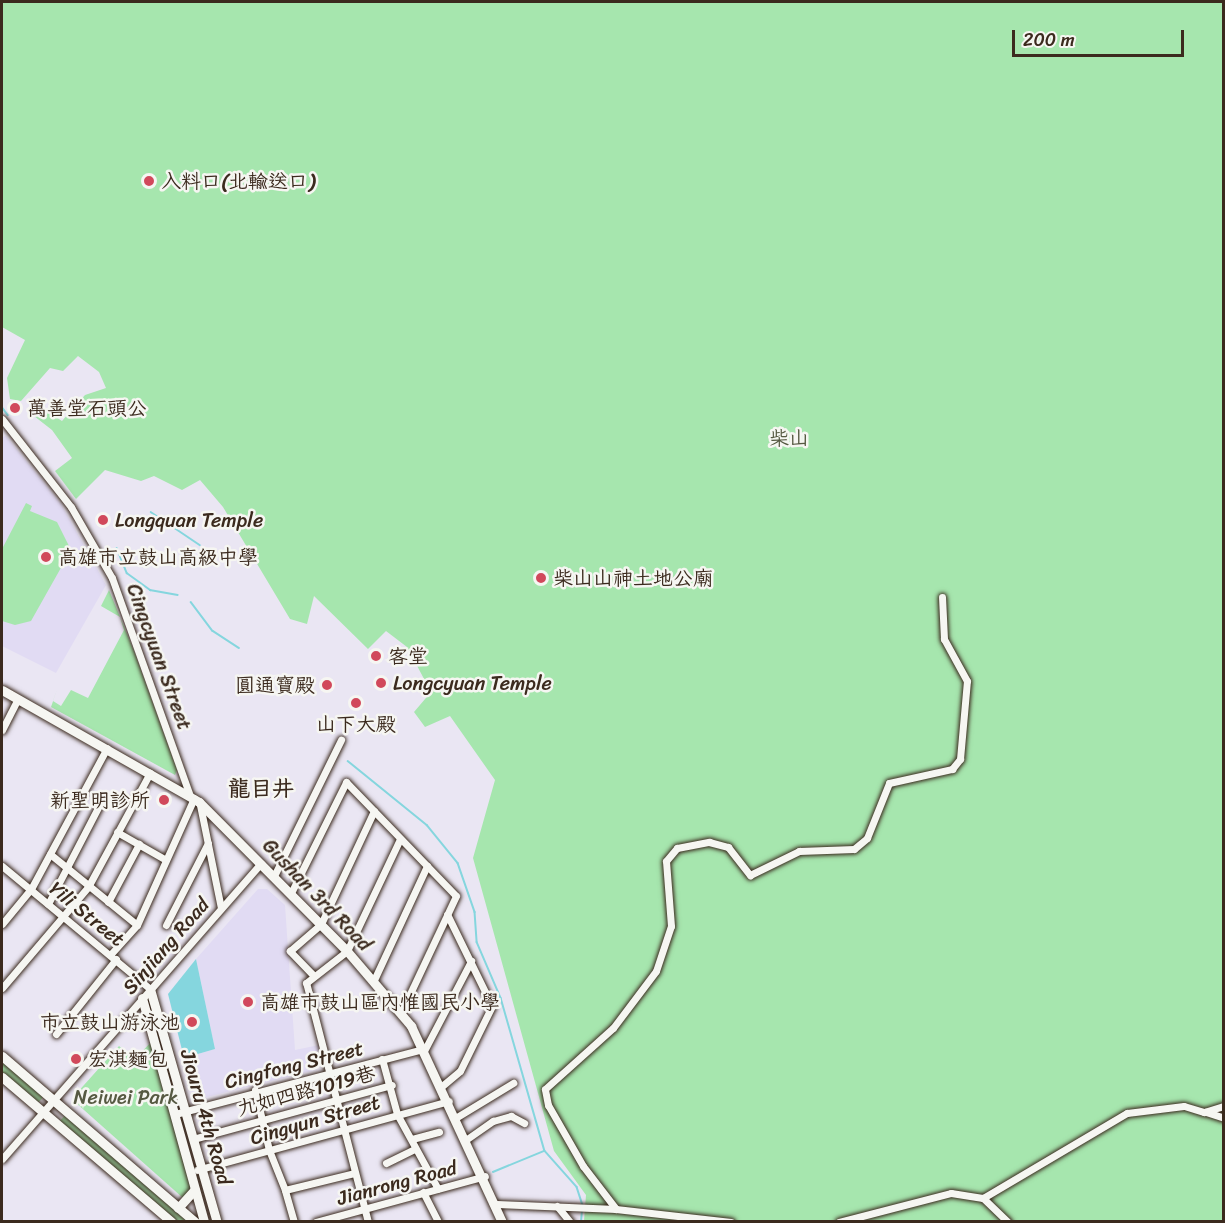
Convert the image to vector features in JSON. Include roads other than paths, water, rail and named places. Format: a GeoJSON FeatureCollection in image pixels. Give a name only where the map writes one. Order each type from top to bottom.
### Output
{"type":"FeatureCollection","features":[{"type":"Feature","properties":{"kind":"street","name":"Cingcyuan Street"},"geometry":{"type":"LineString","coordinates":[[2,419],[71,507],[112,578],[195,798],[208,843],[221,908]]}},
{"type":"Feature","properties":{"kind":"street"},"geometry":{"type":"LineString","coordinates":[[616,1209],[577,1156],[548,1105],[545,1089],[613,1028],[656,971],[671,926],[666,861],[677,848],[709,842],[728,847],[750,875],[799,851],[854,849],[867,838],[889,783],[952,769],[960,759],[967,681],[944,639],[942,597]]}},
{"type":"Feature","properties":{"kind":"street","name":"Gushan 3rd Road"},"geometry":{"type":"LineString","coordinates":[[2,690],[195,798],[291,893],[374,980],[402,1011],[423,1050],[485,1176],[502,1221]]}},
{"type":"Feature","properties":{"kind":"street"},"geometry":{"type":"LineString","coordinates":[[2,730],[18,699]]}},
{"type":"Feature","properties":{"kind":"street"},"geometry":{"type":"LineString","coordinates":[[274,876],[341,740]]}},
{"type":"Feature","properties":{"kind":"street"},"geometry":{"type":"LineString","coordinates":[[2,924],[31,890],[107,748]]}},
{"type":"Feature","properties":{"kind":"street"},"geometry":{"type":"LineString","coordinates":[[2,988],[88,887],[150,773]]}},
{"type":"Feature","properties":{"kind":"street"},"geometry":{"type":"LineString","coordinates":[[291,893],[346,782],[456,896],[402,1011]]}},
{"type":"Feature","properties":{"kind":"street"},"geometry":{"type":"LineString","coordinates":[[56,1034],[89,993],[137,925],[195,798]]}},
{"type":"Feature","properties":{"kind":"street"},"geometry":{"type":"LineString","coordinates":[[48,904],[102,801]]}},
{"type":"Feature","properties":{"kind":"street"},"geometry":{"type":"LineString","coordinates":[[314,976],[290,951],[321,924],[374,811]]}},
{"type":"Feature","properties":{"kind":"street"},"geometry":{"type":"LineString","coordinates":[[117,832],[166,860]]}},
{"type":"Feature","properties":{"kind":"street"},"geometry":{"type":"LineString","coordinates":[[368,1221],[340,1130],[338,1099],[306,983],[346,951],[400,839]]}},
{"type":"Feature","properties":{"kind":"street"},"geometry":{"type":"LineString","coordinates":[[166,925],[208,843]]}},
{"type":"Feature","properties":{"kind":"street"},"geometry":{"type":"LineString","coordinates":[[108,902],[139,844]]}},
{"type":"Feature","properties":{"kind":"street"},"geometry":{"type":"LineString","coordinates":[[50,854],[137,925]]}},
{"type":"Feature","properties":{"kind":"street","name":"Sinjiang Road"},"geometry":{"type":"LineString","coordinates":[[2,1159],[261,863]]}},
{"type":"Feature","properties":{"kind":"street","name":"Yili Street"},"geometry":{"type":"LineString","coordinates":[[2,866],[150,989]]}},
{"type":"Feature","properties":{"kind":"street"},"geometry":{"type":"LineString","coordinates":[[374,980],[427,866]]}},
{"type":"Feature","properties":{"kind":"street"},"geometry":{"type":"LineString","coordinates":[[442,1086],[460,1071],[491,1010],[471,960],[447,914]]}},
{"type":"Feature","properties":{"kind":"street"},"geometry":{"type":"LineString","coordinates":[[423,1050],[471,960]]}},
{"type":"Feature","properties":{"kind":"street","name":"Jiouru 4th Road"},"geometry":{"type":"LineString","coordinates":[[150,989],[217,1221]]}},
{"type":"Feature","properties":{"kind":"street","name":"Jiouru 4th Road"},"geometry":{"type":"LineString","coordinates":[[142,998],[204,1221]]}},
{"type":"Feature","properties":{"kind":"street","name":"Cingfong Street"},"geometry":{"type":"LineString","coordinates":[[175,1114],[255,1090],[423,1050]]}},
{"type":"Feature","properties":{"kind":"street"},"geometry":{"type":"LineString","coordinates":[[2,1056],[195,1221]]}},
{"type":"Feature","properties":{"kind":"street"},"geometry":{"type":"LineString","coordinates":[[382,1059],[392,1085],[397,1114],[438,1189]]}},
{"type":"Feature","properties":{"kind":"street"},"geometry":{"type":"LineString","coordinates":[[2,1077],[172,1221]]}},
{"type":"Feature","properties":{"kind":"street"},"geometry":{"type":"LineString","coordinates":[[457,1117],[513,1083]]}},
{"type":"Feature","properties":{"kind":"street","name":"九如四路1019巷"},"geometry":{"type":"LineString","coordinates":[[192,1139],[392,1085]]}},
{"type":"Feature","properties":{"kind":"street"},"geometry":{"type":"LineString","coordinates":[[255,1090],[269,1150],[285,1190],[294,1221]]}},
{"type":"Feature","properties":{"kind":"street","name":"Cingyun Street"},"geometry":{"type":"LineString","coordinates":[[190,1172],[449,1101]]}},
{"type":"Feature","properties":{"kind":"street"},"geometry":{"type":"LineString","coordinates":[[983,1198],[1127,1113],[1184,1106],[1224,1118]]}},
{"type":"Feature","properties":{"kind":"street"},"geometry":{"type":"LineString","coordinates":[[1204,1112],[1224,1106]]}},
{"type":"Feature","properties":{"kind":"street"},"geometry":{"type":"LineString","coordinates":[[467,1139],[493,1121],[511,1116],[524,1123]]}},
{"type":"Feature","properties":{"kind":"street"},"geometry":{"type":"LineString","coordinates":[[412,1139],[439,1132]]}},
{"type":"Feature","properties":{"kind":"street"},"geometry":{"type":"LineString","coordinates":[[386,1163],[415,1149]]}},
{"type":"Feature","properties":{"kind":"street"},"geometry":{"type":"LineString","coordinates":[[285,1190],[354,1173]]}},
{"type":"Feature","properties":{"kind":"street","name":"Jianrong Road"},"geometry":{"type":"LineString","coordinates":[[316,1221],[485,1176]]}},
{"type":"Feature","properties":{"kind":"street","name":"Jiouru 4th Road"},"geometry":{"type":"LineString","coordinates":[[178,1208],[195,1189]]}},
{"type":"Feature","properties":{"kind":"street"},"geometry":{"type":"LineString","coordinates":[[423,1192],[438,1221]]}},
{"type":"Feature","properties":{"kind":"street"},"geometry":{"type":"LineString","coordinates":[[839,1221],[951,1193],[983,1198],[1008,1221]]}},
{"type":"Feature","properties":{"kind":"street"},"geometry":{"type":"LineString","coordinates":[[497,1204],[616,1209],[731,1221]]}},
{"type":"Feature","properties":{"kind":"street"},"geometry":{"type":"LineString","coordinates":[[557,1206],[570,1221]]}},
{"type":"Feature","properties":{"kind":"water","name":"市立鼓山游泳池"},"geometry":{"type":"Polygon","coordinates":[[[196,959],[215,1049],[184,1058],[168,994],[196,959]]]}},
{"type":"Feature","properties":{"kind":"waterway"},"geometry":{"type":"LineString","coordinates":[[2,407],[8,415]]}},
{"type":"Feature","properties":{"kind":"waterway"},"geometry":{"type":"LineString","coordinates":[[151,512],[200,545]]}},
{"type":"Feature","properties":{"kind":"waterway"},"geometry":{"type":"LineString","coordinates":[[117,548],[127,573],[150,590],[178,595]]}},
{"type":"Feature","properties":{"kind":"waterway"},"geometry":{"type":"LineString","coordinates":[[191,602],[213,631],[239,648]]}},
{"type":"Feature","properties":{"kind":"waterway"},"geometry":{"type":"LineString","coordinates":[[348,761],[427,825],[458,863],[475,912],[477,942],[501,998],[545,1151],[577,1187],[583,1206]]}},
{"type":"Feature","properties":{"kind":"waterway"},"geometry":{"type":"LineString","coordinates":[[493,1172],[544,1151]]}},
{"type":"Feature","properties":{"kind":"waterway"},"geometry":{"type":"LineString","coordinates":[[581,1222],[582,1210]]}},
{"type":"Feature","properties":{"kind":"place","name":"入料口(北輸送口)"},"geometry":{"type":"Point","coordinates":[149,181]}},
{"type":"Feature","properties":{"kind":"place","name":"萬善堂石頭公"},"geometry":{"type":"Point","coordinates":[15,408]}},
{"type":"Feature","properties":{"kind":"place","name":"Longquan Temple"},"geometry":{"type":"Point","coordinates":[103,520]}},
{"type":"Feature","properties":{"kind":"place","name":"高雄市立鼓山高級中學"},"geometry":{"type":"Point","coordinates":[46,557]}},
{"type":"Feature","properties":{"kind":"place","name":"柴山山神土地公廟"},"geometry":{"type":"Point","coordinates":[541,578]}},
{"type":"Feature","properties":{"kind":"place","name":"客堂"},"geometry":{"type":"Point","coordinates":[376,656]}},
{"type":"Feature","properties":{"kind":"place","name":"Longcyuan Temple"},"geometry":{"type":"Point","coordinates":[381,683]}},
{"type":"Feature","properties":{"kind":"place","name":"圓通寶殿"},"geometry":{"type":"Point","coordinates":[327,685]}},
{"type":"Feature","properties":{"kind":"place","name":"山下大殿"},"geometry":{"type":"Point","coordinates":[356,703]}},
{"type":"Feature","properties":{"kind":"place","name":"新聖明診所"},"geometry":{"type":"Point","coordinates":[164,800]}},
{"type":"Feature","properties":{"kind":"place","name":"高雄市鼓山區內惟國民小學"},"geometry":{"type":"Point","coordinates":[248,1002]}},
{"type":"Feature","properties":{"kind":"place","name":"市立鼓山游泳池"},"geometry":{"type":"Point","coordinates":[192,1022]}},
{"type":"Feature","properties":{"kind":"place","name":"宏淇麵包"},"geometry":{"type":"Point","coordinates":[76,1059]}},
{"type":"Feature","properties":{"kind":"district","name":"龍目井"},"geometry":{"type":"Point","coordinates":[261,789]}},
{"type":"Feature","properties":{"kind":"park label","name":"柴山"},"geometry":{"type":"Point","coordinates":[789,438]}},
{"type":"Feature","properties":{"kind":"park label","name":"Neiwei Park"},"geometry":{"type":"Point","coordinates":[126,1097]}}]}
